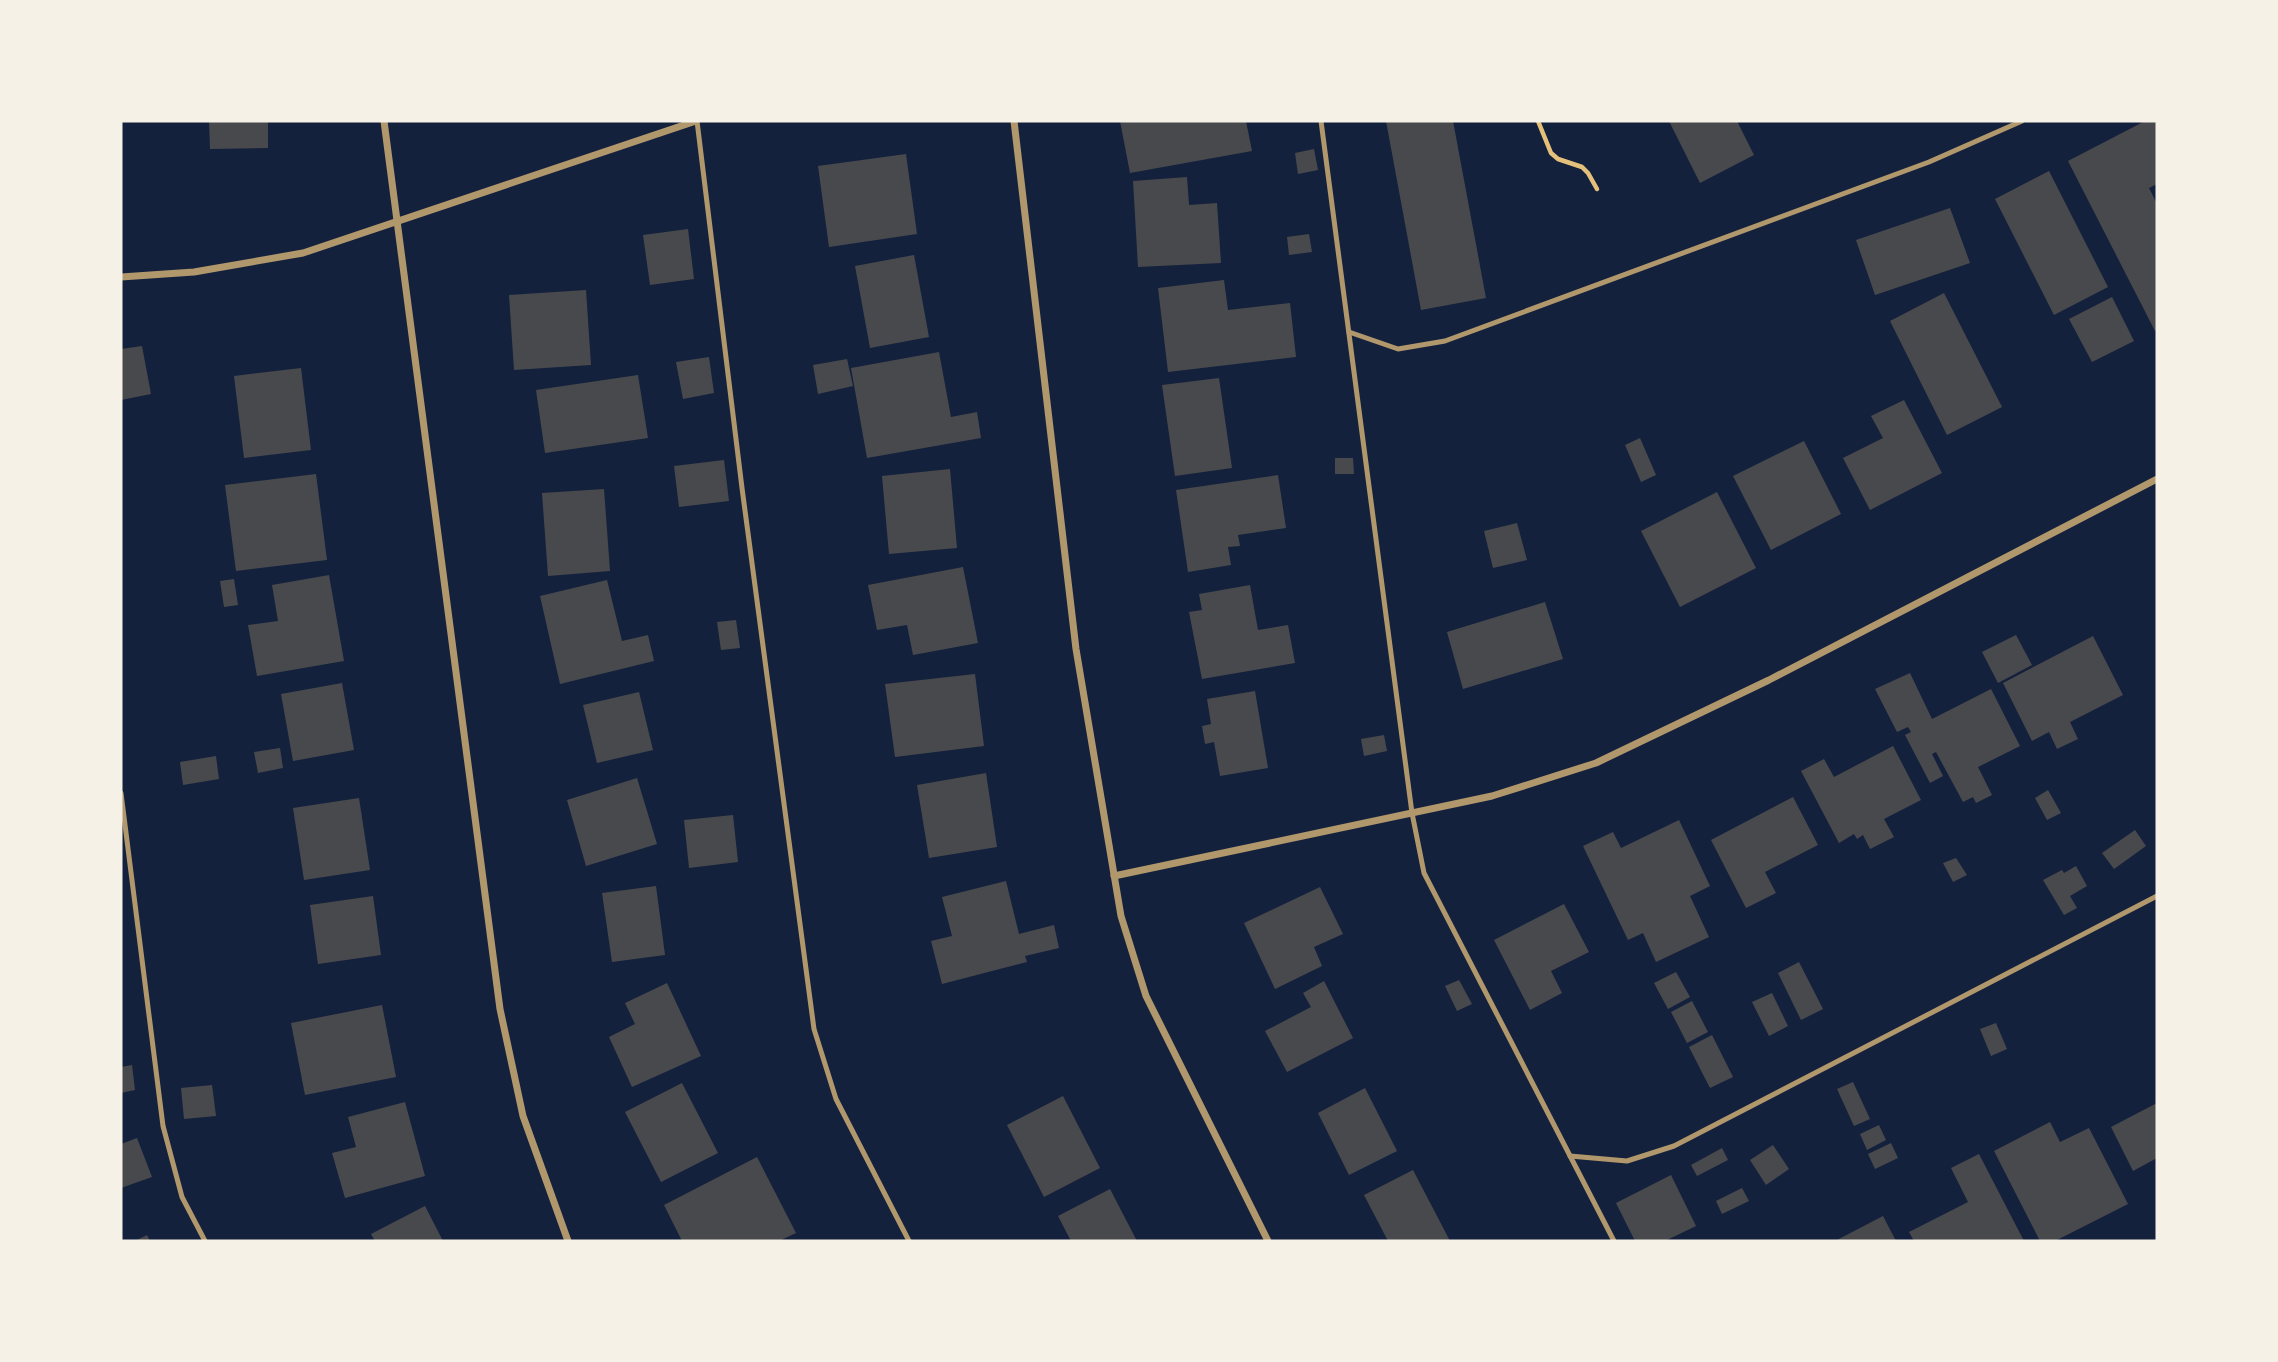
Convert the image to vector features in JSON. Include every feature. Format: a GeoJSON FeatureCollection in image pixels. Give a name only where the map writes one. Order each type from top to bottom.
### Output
{"type":"FeatureCollection","features":[{"type":"Feature","properties":{"kind":"street"},"geometry":{"type":"LineString","coordinates":[[384,121],[500,1009],[523,1116],[568,1241]]}},
{"type":"Feature","properties":{"kind":"street"},"geometry":{"type":"LineString","coordinates":[[121,276],[194,272],[303,253],[697,121]]}},
{"type":"Feature","properties":{"kind":"street"},"geometry":{"type":"LineString","coordinates":[[1014,121],[1076,649],[1121,916],[1146,996],[1268,1241]]}},
{"type":"Feature","properties":{"kind":"street"},"geometry":{"type":"LineString","coordinates":[[1114,876],[1492,796],[1596,763],[1769,680],[2157,479]]}},
{"type":"Feature","properties":{"kind":"lane"},"geometry":{"type":"LineString","coordinates":[[697,121],[745,515],[814,1030],[836,1099],[909,1241]]}},
{"type":"Feature","properties":{"kind":"lane"},"geometry":{"type":"LineString","coordinates":[[1321,121],[1412,813],[1424,873],[1614,1241]]}},
{"type":"Feature","properties":{"kind":"lane"},"geometry":{"type":"LineString","coordinates":[[1349,332],[1398,349],[1445,341],[1929,162],[2022,121]]}},
{"type":"Feature","properties":{"kind":"lane"},"geometry":{"type":"LineString","coordinates":[[121,793],[163,1126],[182,1197],[205,1241]]}},
{"type":"Feature","properties":{"kind":"lane"},"geometry":{"type":"LineString","coordinates":[[1570,1156],[1627,1161],[1674,1146],[2157,896]]}},
{"type":"Feature","properties":{"kind":"path"},"geometry":{"type":"LineString","coordinates":[[1538,121],[1551,153],[1558,159],[1582,167],[1597,189]]}},
{"type":"Feature","properties":{"kind":"building"},"geometry":{"type":"Polygon","coordinates":[[[209,121],[268,121],[268,148],[210,149],[209,121]]]}},
{"type":"Feature","properties":{"kind":"building"},"geometry":{"type":"Polygon","coordinates":[[[1120,121],[1246,121],[1252,151],[1130,173],[1120,121]]]}},
{"type":"Feature","properties":{"kind":"building"},"geometry":{"type":"Polygon","coordinates":[[[1386,121],[1453,121],[1486,298],[1421,310],[1386,121]]]}},
{"type":"Feature","properties":{"kind":"building"},"geometry":{"type":"Polygon","coordinates":[[[1669,121],[1737,121],[1754,155],[1700,183],[1669,121]]]}},
{"type":"Feature","properties":{"kind":"building"},"geometry":{"type":"Polygon","coordinates":[[[2145,121],[2157,121],[2157,184],[2149,188],[2157,204],[2155,331],[2068,161],[2145,121]]]}},
{"type":"Feature","properties":{"kind":"building"},"geometry":{"type":"Polygon","coordinates":[[[1314,149],[1318,170],[1298,174],[1295,153],[1314,149]]]}},
{"type":"Feature","properties":{"kind":"building"},"geometry":{"type":"Polygon","coordinates":[[[906,154],[917,234],[829,247],[818,166],[906,154]]]}},
{"type":"Feature","properties":{"kind":"building"},"geometry":{"type":"Polygon","coordinates":[[[2049,171],[2108,287],[2054,315],[1995,199],[2049,171]]]}},
{"type":"Feature","properties":{"kind":"building"},"geometry":{"type":"Polygon","coordinates":[[[1187,177],[1189,205],[1217,203],[1221,263],[1138,267],[1133,181],[1187,177]]]}},
{"type":"Feature","properties":{"kind":"building"},"geometry":{"type":"Polygon","coordinates":[[[1950,208],[1970,263],[1875,295],[1856,240],[1950,208]]]}},
{"type":"Feature","properties":{"kind":"building"},"geometry":{"type":"Polygon","coordinates":[[[688,229],[694,279],[650,285],[643,235],[688,229]]]}},
{"type":"Feature","properties":{"kind":"building"},"geometry":{"type":"Polygon","coordinates":[[[1309,234],[1312,252],[1289,255],[1287,237],[1309,234]]]}},
{"type":"Feature","properties":{"kind":"building"},"geometry":{"type":"Polygon","coordinates":[[[914,255],[929,337],[870,348],[855,266],[914,255]]]}},
{"type":"Feature","properties":{"kind":"building"},"geometry":{"type":"Polygon","coordinates":[[[1224,280],[1228,310],[1290,303],[1296,357],[1168,372],[1158,288],[1224,280]]]}},
{"type":"Feature","properties":{"kind":"building"},"geometry":{"type":"Polygon","coordinates":[[[586,290],[591,365],[514,370],[509,295],[586,290]]]}},
{"type":"Feature","properties":{"kind":"building"},"geometry":{"type":"Polygon","coordinates":[[[1944,293],[2002,407],[1947,435],[1890,321],[1944,293]]]}},
{"type":"Feature","properties":{"kind":"building"},"geometry":{"type":"Polygon","coordinates":[[[2112,297],[2134,341],[2092,362],[2069,319],[2112,297]]]}},
{"type":"Feature","properties":{"kind":"building"},"geometry":{"type":"Polygon","coordinates":[[[142,346],[151,394],[121,400],[121,349],[142,346]]]}},
{"type":"Feature","properties":{"kind":"building"},"geometry":{"type":"Polygon","coordinates":[[[939,352],[951,417],[977,412],[981,438],[867,458],[851,368],[939,352]]]}},
{"type":"Feature","properties":{"kind":"building"},"geometry":{"type":"Polygon","coordinates":[[[709,357],[714,393],[683,399],[676,362],[709,357]]]}},
{"type":"Feature","properties":{"kind":"building"},"geometry":{"type":"Polygon","coordinates":[[[847,359],[853,386],[818,394],[813,365],[847,359]]]}},
{"type":"Feature","properties":{"kind":"building"},"geometry":{"type":"Polygon","coordinates":[[[301,368],[311,450],[244,458],[234,376],[301,368]]]}},
{"type":"Feature","properties":{"kind":"building"},"geometry":{"type":"Polygon","coordinates":[[[638,375],[648,438],[545,453],[536,390],[638,375]]]}},
{"type":"Feature","properties":{"kind":"building"},"geometry":{"type":"Polygon","coordinates":[[[1219,378],[1232,468],[1175,476],[1162,385],[1219,378]]]}},
{"type":"Feature","properties":{"kind":"building"},"geometry":{"type":"Polygon","coordinates":[[[1904,400],[1942,473],[1870,510],[1843,458],[1883,438],[1871,416],[1904,400]]]}},
{"type":"Feature","properties":{"kind":"building"},"geometry":{"type":"Polygon","coordinates":[[[1640,438],[1656,475],[1641,482],[1625,445],[1640,438]]]}},
{"type":"Feature","properties":{"kind":"building"},"geometry":{"type":"Polygon","coordinates":[[[1804,441],[1841,514],[1771,550],[1733,476],[1804,441]]]}},
{"type":"Feature","properties":{"kind":"building"},"geometry":{"type":"Polygon","coordinates":[[[1335,458],[1353,458],[1354,474],[1335,474],[1335,458]]]}},
{"type":"Feature","properties":{"kind":"building"},"geometry":{"type":"Polygon","coordinates":[[[724,460],[729,501],[679,507],[674,466],[724,460]]]}},
{"type":"Feature","properties":{"kind":"building"},"geometry":{"type":"Polygon","coordinates":[[[950,469],[957,548],[889,554],[882,476],[950,469]]]}},
{"type":"Feature","properties":{"kind":"building"},"geometry":{"type":"Polygon","coordinates":[[[316,474],[327,560],[236,571],[225,485],[316,474]]]}},
{"type":"Feature","properties":{"kind":"building"},"geometry":{"type":"Polygon","coordinates":[[[1278,475],[1286,528],[1238,535],[1240,546],[1228,547],[1231,565],[1188,572],[1176,490],[1278,475]]]}},
{"type":"Feature","properties":{"kind":"building"},"geometry":{"type":"Polygon","coordinates":[[[604,489],[610,571],[548,576],[542,493],[604,489]]]}},
{"type":"Feature","properties":{"kind":"building"},"geometry":{"type":"Polygon","coordinates":[[[1717,492],[1756,568],[1680,607],[1641,531],[1717,492]]]}},
{"type":"Feature","properties":{"kind":"building"},"geometry":{"type":"Polygon","coordinates":[[[1517,523],[1527,560],[1493,568],[1484,531],[1517,523]]]}},
{"type":"Feature","properties":{"kind":"building"},"geometry":{"type":"Polygon","coordinates":[[[963,567],[978,643],[913,655],[907,625],[877,630],[868,585],[963,567]]]}},
{"type":"Feature","properties":{"kind":"building"},"geometry":{"type":"Polygon","coordinates":[[[329,575],[344,661],[257,676],[248,625],[278,621],[272,585],[329,575]]]}},
{"type":"Feature","properties":{"kind":"building"},"geometry":{"type":"Polygon","coordinates":[[[234,579],[238,605],[224,607],[220,581],[234,579]]]}},
{"type":"Feature","properties":{"kind":"building"},"geometry":{"type":"Polygon","coordinates":[[[607,580],[622,641],[648,635],[654,661],[560,684],[540,596],[607,580]]]}},
{"type":"Feature","properties":{"kind":"building"},"geometry":{"type":"Polygon","coordinates":[[[1250,585],[1258,630],[1288,625],[1295,663],[1202,679],[1189,612],[1202,610],[1199,594],[1250,585]]]}},
{"type":"Feature","properties":{"kind":"building"},"geometry":{"type":"Polygon","coordinates":[[[1545,602],[1563,659],[1463,689],[1447,632],[1545,602]]]}},
{"type":"Feature","properties":{"kind":"building"},"geometry":{"type":"Polygon","coordinates":[[[736,620],[740,648],[721,650],[717,622],[736,620]]]}},
{"type":"Feature","properties":{"kind":"building"},"geometry":{"type":"Polygon","coordinates":[[[2016,635],[2032,665],[1998,683],[1982,652],[2016,635]]]}},
{"type":"Feature","properties":{"kind":"building"},"geometry":{"type":"Polygon","coordinates":[[[2093,636],[2123,695],[2070,722],[2078,739],[2057,749],[2049,732],[2032,741],[2003,683],[2093,636]]]}},
{"type":"Feature","properties":{"kind":"building"},"geometry":{"type":"Polygon","coordinates":[[[1910,673],[1932,719],[1991,689],[2020,746],[1978,767],[1992,795],[1976,803],[1973,797],[1963,802],[1936,752],[1932,754],[1943,776],[1930,783],[1905,735],[1911,732],[1908,727],[1897,732],[1875,689],[1910,673]]]}},
{"type":"Feature","properties":{"kind":"building"},"geometry":{"type":"Polygon","coordinates":[[[975,674],[984,746],[895,757],[885,684],[975,674]]]}},
{"type":"Feature","properties":{"kind":"building"},"geometry":{"type":"Polygon","coordinates":[[[342,683],[354,750],[293,761],[281,694],[342,683]]]}},
{"type":"Feature","properties":{"kind":"building"},"geometry":{"type":"Polygon","coordinates":[[[1255,691],[1268,768],[1220,776],[1214,742],[1205,744],[1202,726],[1211,724],[1207,699],[1255,691]]]}},
{"type":"Feature","properties":{"kind":"building"},"geometry":{"type":"Polygon","coordinates":[[[639,692],[653,750],[597,763],[583,705],[639,692]]]}},
{"type":"Feature","properties":{"kind":"building"},"geometry":{"type":"Polygon","coordinates":[[[1384,735],[1387,751],[1364,756],[1361,739],[1384,735]]]}},
{"type":"Feature","properties":{"kind":"building"},"geometry":{"type":"Polygon","coordinates":[[[1893,746],[1921,800],[1884,819],[1894,837],[1870,849],[1863,835],[1857,839],[1854,834],[1839,843],[1801,771],[1824,759],[1834,777],[1893,746]]]}},
{"type":"Feature","properties":{"kind":"building"},"geometry":{"type":"Polygon","coordinates":[[[280,748],[283,768],[258,773],[254,752],[280,748]]]}},
{"type":"Feature","properties":{"kind":"building"},"geometry":{"type":"Polygon","coordinates":[[[216,756],[219,779],[183,785],[180,762],[216,756]]]}},
{"type":"Feature","properties":{"kind":"building"},"geometry":{"type":"Polygon","coordinates":[[[986,773],[997,847],[929,858],[917,785],[986,773]]]}},
{"type":"Feature","properties":{"kind":"building"},"geometry":{"type":"Polygon","coordinates":[[[637,778],[657,844],[586,866],[567,800],[637,778]]]}},
{"type":"Feature","properties":{"kind":"building"},"geometry":{"type":"Polygon","coordinates":[[[2048,790],[2061,813],[2047,820],[2035,798],[2048,790]]]}},
{"type":"Feature","properties":{"kind":"building"},"geometry":{"type":"Polygon","coordinates":[[[1793,797],[1818,845],[1765,872],[1776,893],[1746,908],[1711,840],[1793,797]]]}},
{"type":"Feature","properties":{"kind":"building"},"geometry":{"type":"Polygon","coordinates":[[[359,798],[370,870],[304,880],[293,808],[359,798]]]}},
{"type":"Feature","properties":{"kind":"building"},"geometry":{"type":"Polygon","coordinates":[[[733,815],[738,862],[689,868],[684,820],[733,815]]]}},
{"type":"Feature","properties":{"kind":"building"},"geometry":{"type":"Polygon","coordinates":[[[1679,820],[1710,886],[1690,896],[1709,937],[1656,962],[1643,933],[1628,940],[1583,846],[1613,832],[1621,848],[1679,820]]]}},
{"type":"Feature","properties":{"kind":"building"},"geometry":{"type":"Polygon","coordinates":[[[2135,830],[2146,846],[2114,869],[2102,853],[2135,830]]]}},
{"type":"Feature","properties":{"kind":"building"},"geometry":{"type":"Polygon","coordinates":[[[1956,858],[1967,875],[1953,882],[1943,863],[1956,858]]]}},
{"type":"Feature","properties":{"kind":"building"},"geometry":{"type":"Polygon","coordinates":[[[2076,866],[2087,886],[2070,896],[2077,908],[2064,915],[2043,880],[2076,866]]]}},
{"type":"Feature","properties":{"kind":"building"},"geometry":{"type":"Polygon","coordinates":[[[1006,881],[1019,934],[1054,925],[1059,948],[1025,956],[1027,962],[942,984],[931,941],[952,936],[942,897],[1006,881]]]}},
{"type":"Feature","properties":{"kind":"building"},"geometry":{"type":"Polygon","coordinates":[[[656,886],[665,955],[612,962],[602,893],[656,886]]]}},
{"type":"Feature","properties":{"kind":"building"},"geometry":{"type":"Polygon","coordinates":[[[1320,887],[1343,934],[1314,947],[1322,966],[1275,989],[1244,923],[1320,887]]]}},
{"type":"Feature","properties":{"kind":"building"},"geometry":{"type":"Polygon","coordinates":[[[373,896],[381,955],[318,964],[310,905],[373,896]]]}},
{"type":"Feature","properties":{"kind":"building"},"geometry":{"type":"Polygon","coordinates":[[[1564,904],[1589,952],[1551,971],[1562,993],[1530,1010],[1494,940],[1564,904]]]}},
{"type":"Feature","properties":{"kind":"building"},"geometry":{"type":"Polygon","coordinates":[[[1799,962],[1823,1009],[1801,1020],[1778,973],[1799,962]]]}},
{"type":"Feature","properties":{"kind":"building"},"geometry":{"type":"Polygon","coordinates":[[[1676,972],[1690,997],[1668,1009],[1654,983],[1676,972]]]}},
{"type":"Feature","properties":{"kind":"building"},"geometry":{"type":"Polygon","coordinates":[[[1459,980],[1472,1004],[1457,1011],[1445,986],[1459,980]]]}},
{"type":"Feature","properties":{"kind":"building"},"geometry":{"type":"Polygon","coordinates":[[[1324,981],[1353,1038],[1287,1072],[1265,1031],[1311,1007],[1303,993],[1324,981]]]}},
{"type":"Feature","properties":{"kind":"building"},"geometry":{"type":"Polygon","coordinates":[[[667,983],[701,1056],[632,1087],[609,1037],[635,1024],[625,1003],[667,983]]]}},
{"type":"Feature","properties":{"kind":"building"},"geometry":{"type":"Polygon","coordinates":[[[1772,993],[1788,1026],[1769,1036],[1752,1002],[1772,993]]]}},
{"type":"Feature","properties":{"kind":"building"},"geometry":{"type":"Polygon","coordinates":[[[1692,1001],[1708,1032],[1687,1043],[1671,1012],[1692,1001]]]}},
{"type":"Feature","properties":{"kind":"building"},"geometry":{"type":"Polygon","coordinates":[[[382,1005],[396,1077],[305,1095],[291,1023],[382,1005]]]}},
{"type":"Feature","properties":{"kind":"building"},"geometry":{"type":"Polygon","coordinates":[[[1996,1023],[2007,1049],[1991,1056],[1980,1029],[1996,1023]]]}},
{"type":"Feature","properties":{"kind":"building"},"geometry":{"type":"Polygon","coordinates":[[[1712,1035],[1733,1077],[1710,1088],[1689,1047],[1712,1035]]]}},
{"type":"Feature","properties":{"kind":"building"},"geometry":{"type":"Polygon","coordinates":[[[132,1065],[135,1090],[121,1093],[121,1067],[132,1065]]]}},
{"type":"Feature","properties":{"kind":"building"},"geometry":{"type":"Polygon","coordinates":[[[1853,1082],[1870,1119],[1854,1126],[1837,1089],[1853,1082]]]}},
{"type":"Feature","properties":{"kind":"building"},"geometry":{"type":"Polygon","coordinates":[[[682,1083],[718,1153],[661,1182],[625,1112],[682,1083]]]}},
{"type":"Feature","properties":{"kind":"building"},"geometry":{"type":"Polygon","coordinates":[[[212,1085],[216,1116],[184,1119],[181,1088],[212,1085]]]}},
{"type":"Feature","properties":{"kind":"building"},"geometry":{"type":"Polygon","coordinates":[[[1365,1088],[1397,1151],[1349,1175],[1318,1113],[1365,1088]]]}},
{"type":"Feature","properties":{"kind":"building"},"geometry":{"type":"Polygon","coordinates":[[[1063,1096],[1100,1168],[1044,1197],[1007,1125],[1063,1096]]]}},
{"type":"Feature","properties":{"kind":"building"},"geometry":{"type":"Polygon","coordinates":[[[405,1102],[425,1176],[345,1198],[332,1153],[356,1147],[348,1117],[405,1102]]]}},
{"type":"Feature","properties":{"kind":"building"},"geometry":{"type":"Polygon","coordinates":[[[2157,1103],[2157,1158],[2133,1171],[2111,1127],[2157,1103]]]}},
{"type":"Feature","properties":{"kind":"building"},"geometry":{"type":"Polygon","coordinates":[[[2050,1122],[2060,1142],[2089,1128],[2128,1204],[2055,1241],[2040,1241],[1994,1151],[2050,1122]]]}},
{"type":"Feature","properties":{"kind":"building"},"geometry":{"type":"Polygon","coordinates":[[[1879,1125],[1886,1140],[1867,1150],[1860,1134],[1879,1125]]]}},
{"type":"Feature","properties":{"kind":"building"},"geometry":{"type":"Polygon","coordinates":[[[137,1138],[152,1177],[121,1188],[121,1144],[137,1138]]]}},
{"type":"Feature","properties":{"kind":"building"},"geometry":{"type":"Polygon","coordinates":[[[1891,1143],[1898,1158],[1875,1169],[1868,1154],[1891,1143]]]}},
{"type":"Feature","properties":{"kind":"building"},"geometry":{"type":"Polygon","coordinates":[[[1773,1145],[1789,1169],[1766,1185],[1750,1160],[1773,1145]]]}},
{"type":"Feature","properties":{"kind":"building"},"geometry":{"type":"Polygon","coordinates":[[[1722,1148],[1728,1160],[1697,1176],[1691,1165],[1722,1148]]]}},
{"type":"Feature","properties":{"kind":"building"},"geometry":{"type":"Polygon","coordinates":[[[1979,1154],[2024,1241],[1914,1241],[1909,1232],[1968,1202],[1951,1168],[1979,1154]]]}},
{"type":"Feature","properties":{"kind":"building"},"geometry":{"type":"Polygon","coordinates":[[[757,1157],[796,1233],[779,1241],[682,1241],[664,1205],[757,1157]]]}},
{"type":"Feature","properties":{"kind":"building"},"geometry":{"type":"Polygon","coordinates":[[[1413,1170],[1450,1241],[1388,1241],[1364,1195],[1413,1170]]]}},
{"type":"Feature","properties":{"kind":"building"},"geometry":{"type":"Polygon","coordinates":[[[1671,1175],[1696,1226],[1665,1241],[1635,1241],[1616,1203],[1671,1175]]]}},
{"type":"Feature","properties":{"kind":"building"},"geometry":{"type":"Polygon","coordinates":[[[1742,1188],[1749,1201],[1722,1214],[1716,1201],[1742,1188]]]}},
{"type":"Feature","properties":{"kind":"building"},"geometry":{"type":"Polygon","coordinates":[[[1110,1189],[1137,1241],[1071,1241],[1058,1216],[1110,1189]]]}},
{"type":"Feature","properties":{"kind":"building"},"geometry":{"type":"Polygon","coordinates":[[[425,1206],[443,1241],[375,1241],[371,1234],[425,1206]]]}},
{"type":"Feature","properties":{"kind":"building"},"geometry":{"type":"Polygon","coordinates":[[[1883,1216],[1896,1241],[1835,1241],[1883,1216]]]}},
{"type":"Feature","properties":{"kind":"building"},"geometry":{"type":"Polygon","coordinates":[[[147,1235],[150,1241],[135,1241],[147,1235]]]}}]}
